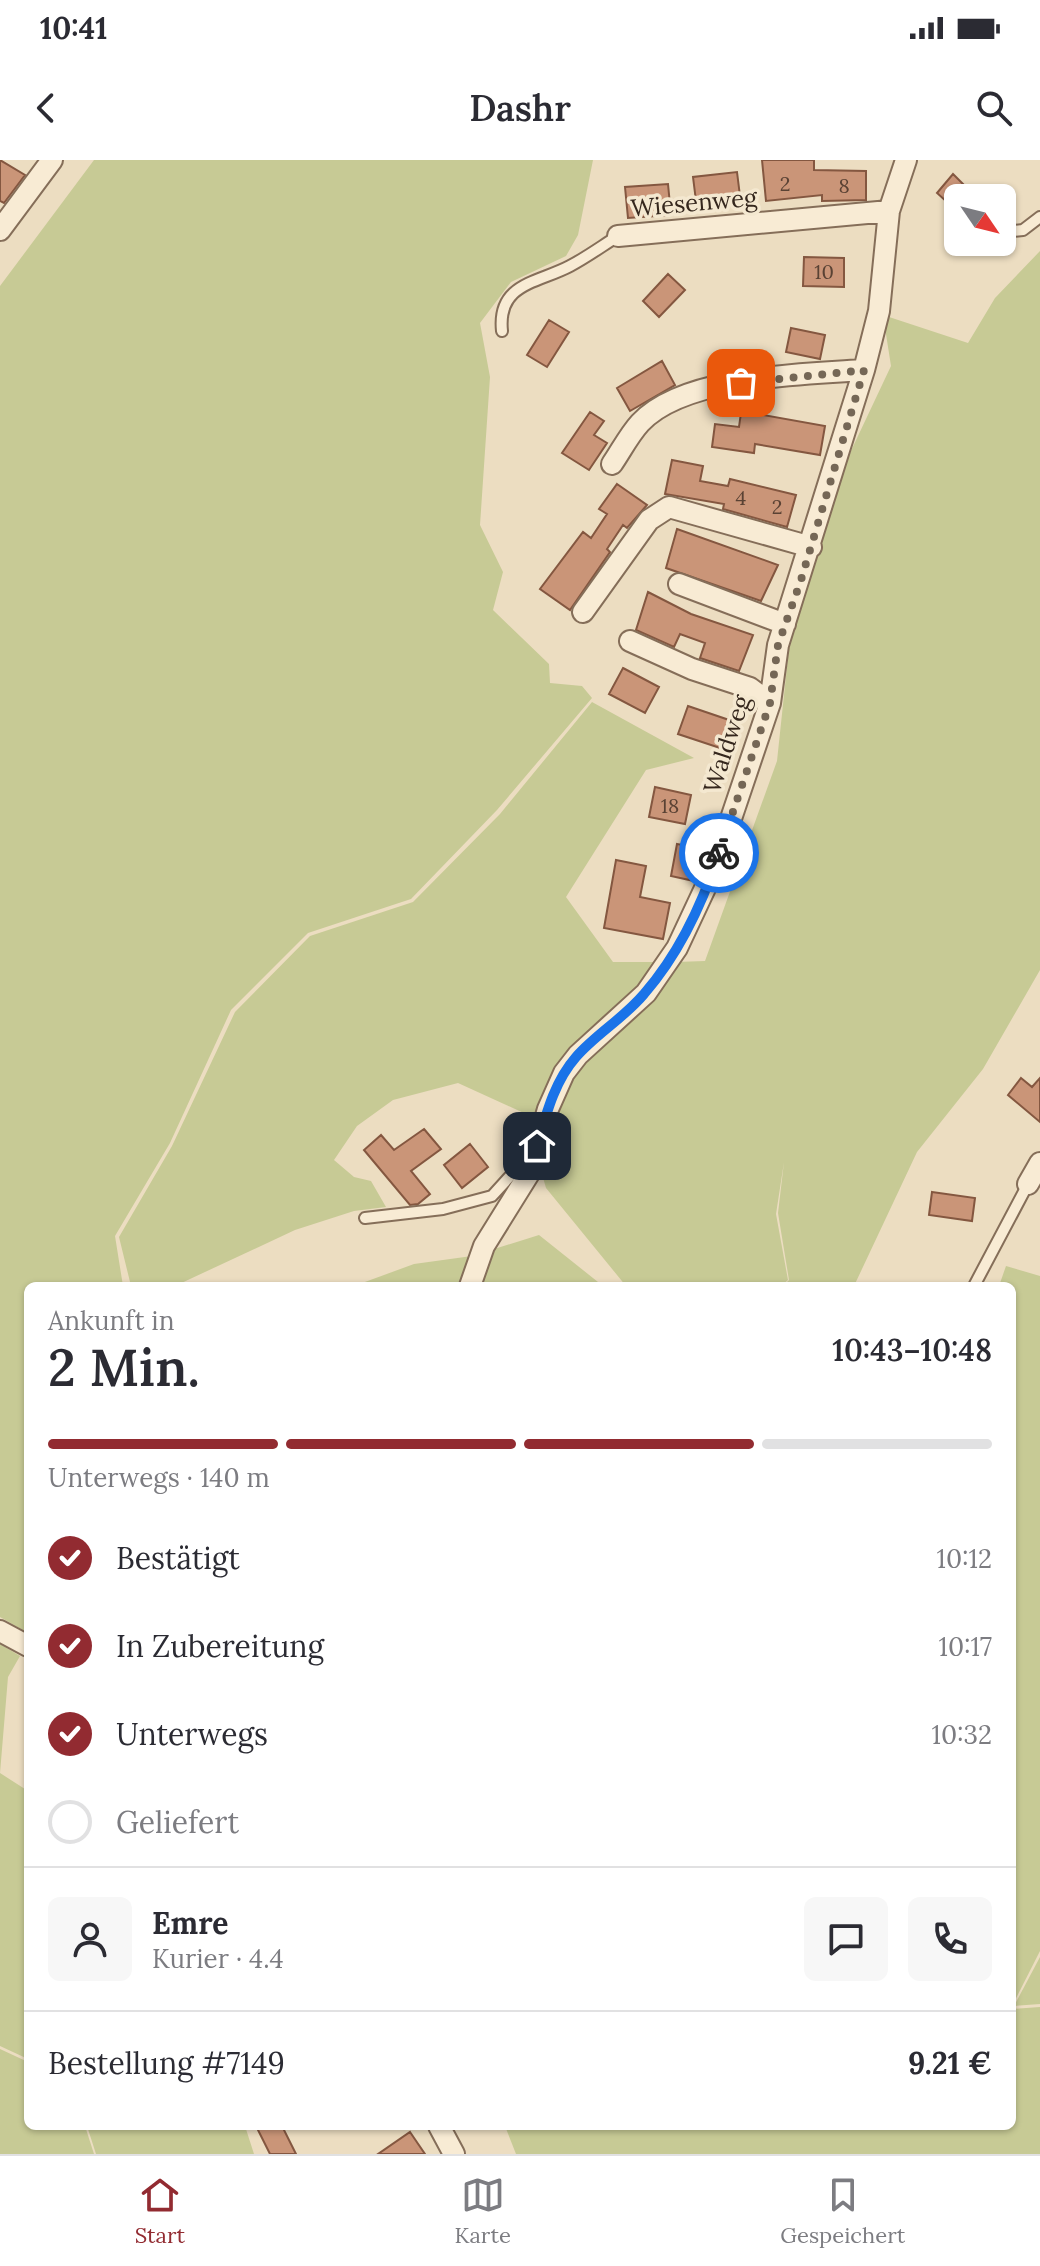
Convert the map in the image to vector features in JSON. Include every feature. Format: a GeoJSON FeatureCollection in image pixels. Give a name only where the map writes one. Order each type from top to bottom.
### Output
{"type":"FeatureCollection","features":[{"type":"Feature","properties":{"kind":"street"},"geometry":{"type":"LineString","coordinates":[[0,230],[52,160]]}},
{"type":"Feature","properties":{"kind":"street","name":"Waldweg"},"geometry":{"type":"LineString","coordinates":[[471,1282],[484,1246],[530,1172],[548,1109],[564,1073],[578,1055],[646,993],[677,948],[714,869],[770,703],[778,645],[864,370],[879,311],[889,211],[906,160]]}},
{"type":"Feature","properties":{"kind":"street","name":"Wiesenweg"},"geometry":{"type":"LineString","coordinates":[[618,236],[889,211]]}},
{"type":"Feature","properties":{"kind":"street"},"geometry":{"type":"LineString","coordinates":[[612,464],[639,423],[657,409],[685,395],[707,387],[795,375],[864,370]]}},
{"type":"Feature","properties":{"kind":"street"},"geometry":{"type":"LineString","coordinates":[[583,612],[649,520],[669,507],[811,547]]}},
{"type":"Feature","properties":{"kind":"street"},"geometry":{"type":"LineString","coordinates":[[679,584],[785,624]]}},
{"type":"Feature","properties":{"kind":"street"},"geometry":{"type":"LineString","coordinates":[[630,641],[692,669],[750,688],[770,703]]}},
{"type":"Feature","properties":{"kind":"street"},"geometry":{"type":"LineString","coordinates":[[1028,1184],[1040,1163]]}},
{"type":"Feature","properties":{"kind":"street"},"geometry":{"type":"LineString","coordinates":[[0,1631],[24,1644]]}},
{"type":"Feature","properties":{"kind":"street"},"geometry":{"type":"LineString","coordinates":[[441,2130],[454,2154]]}},
{"type":"Feature","properties":{"kind":"lane"},"geometry":{"type":"LineString","coordinates":[[1016,231],[1023,230],[1040,217]]}},
{"type":"Feature","properties":{"kind":"lane","name":"Wiesenweg"},"geometry":{"type":"LineString","coordinates":[[502,331],[500,314],[507,300],[529,281],[568,267],[618,236]]}},
{"type":"Feature","properties":{"kind":"lane"},"geometry":{"type":"LineString","coordinates":[[365,1218],[443,1209],[492,1196],[537,1146]]}},
{"type":"Feature","properties":{"kind":"lane"},"geometry":{"type":"LineString","coordinates":[[976,1282],[1028,1184]]}},
{"type":"Feature","properties":{"kind":"green space"},"geometry":{"type":"Polygon","coordinates":[[[94,160],[593,160],[578,235],[566,256],[511,282],[480,323],[490,377],[480,525],[503,572],[493,610],[549,664],[550,683],[582,686],[592,698],[497,810],[411,899],[308,933],[231,1010],[170,1143],[115,1236],[122,1282],[24,1282],[24,1631],[0,1617],[0,286],[94,160]]]}},
{"type":"Feature","properties":{"kind":"green space"},"geometry":{"type":"Polygon","coordinates":[[[1040,251],[1040,970],[983,1069],[917,1152],[856,1282],[787,1282],[789,1280],[778,1213],[784,1162],[776,1214],[788,1280],[786,1282],[623,1282],[546,1188],[540,1167],[570,1073],[676,962],[705,961],[777,761],[789,648],[841,472],[891,366],[883,315],[968,343],[995,298],[1040,251]]]}},
{"type":"Feature","properties":{"kind":"green space"},"geometry":{"type":"Polygon","coordinates":[[[592,702],[694,758],[646,770],[566,897],[613,962],[664,962],[539,1120],[458,1083],[393,1100],[357,1126],[334,1160],[354,1177],[371,1181],[386,1207],[354,1211],[295,1230],[184,1282],[130,1282],[119,1237],[172,1146],[235,1012],[310,936],[413,902],[500,814],[592,702]]]}},
{"type":"Feature","properties":{"kind":"green space"},"geometry":{"type":"Polygon","coordinates":[[[539,1235],[598,1282],[365,1282],[414,1264],[472,1256],[539,1235]]]}},
{"type":"Feature","properties":{"kind":"green space"},"geometry":{"type":"Polygon","coordinates":[[[1006,1266],[1040,1276],[1040,1951],[1016,1998],[1016,1282],[1000,1282],[1006,1266]]]}},
{"type":"Feature","properties":{"kind":"green space"},"geometry":{"type":"Polygon","coordinates":[[[0,1644],[20,1656],[8,1677],[0,1773],[0,1644]]]}},
{"type":"Feature","properties":{"kind":"green space"},"geometry":{"type":"Polygon","coordinates":[[[0,1773],[24,1788],[24,2057],[0,2046],[0,1773]]]}},
{"type":"Feature","properties":{"kind":"green space"},"geometry":{"type":"Polygon","coordinates":[[[1040,1957],[1040,2004],[1016,2006],[1040,1957]]]}},
{"type":"Feature","properties":{"kind":"green space"},"geometry":{"type":"Polygon","coordinates":[[[1040,2007],[1040,2154],[516,2154],[507,2130],[1016,2130],[1016,2009],[1040,2007]]]}},
{"type":"Feature","properties":{"kind":"green space"},"geometry":{"type":"Polygon","coordinates":[[[0,2049],[24,2060],[24,2130],[86,2130],[94,2154],[0,2154],[0,2049]]]}},
{"type":"Feature","properties":{"kind":"green space"},"geometry":{"type":"Polygon","coordinates":[[[88,2130],[246,2130],[254,2154],[96,2154],[88,2130]]]}},
{"type":"Feature","properties":{"kind":"building"},"geometry":{"type":"Polygon","coordinates":[[[0,160],[25,175],[4,203],[0,201],[0,160]]]}},
{"type":"Feature","properties":{"kind":"building"},"geometry":{"type":"Polygon","coordinates":[[[762,160],[814,160],[814,170],[866,171],[866,200],[822,201],[822,195],[766,201],[762,160]]]}},
{"type":"Feature","properties":{"kind":"building"},"geometry":{"type":"Polygon","coordinates":[[[737,172],[741,204],[697,209],[693,177],[737,172]]]}},
{"type":"Feature","properties":{"kind":"building"},"geometry":{"type":"Polygon","coordinates":[[[953,174],[963,184],[945,184],[953,174]]]}},
{"type":"Feature","properties":{"kind":"building"},"geometry":{"type":"Polygon","coordinates":[[[668,184],[671,215],[628,218],[625,187],[668,184]]]}},
{"type":"Feature","properties":{"kind":"building"},"geometry":{"type":"Polygon","coordinates":[[[944,185],[944,199],[937,193],[944,185]]]}},
{"type":"Feature","properties":{"kind":"building"},"geometry":{"type":"Polygon","coordinates":[[[804,257],[844,258],[844,287],[803,286],[804,257]]]}},
{"type":"Feature","properties":{"kind":"building"},"geometry":{"type":"Polygon","coordinates":[[[668,274],[685,290],[659,317],[643,301],[668,274]]]}},
{"type":"Feature","properties":{"kind":"building"},"geometry":{"type":"Polygon","coordinates":[[[549,320],[569,332],[547,367],[527,355],[549,320]]]}},
{"type":"Feature","properties":{"kind":"building"},"geometry":{"type":"Polygon","coordinates":[[[791,328],[825,335],[820,359],[786,352],[791,328]]]}},
{"type":"Feature","properties":{"kind":"building"},"geometry":{"type":"Polygon","coordinates":[[[662,361],[675,385],[630,411],[617,388],[662,361]]]}},
{"type":"Feature","properties":{"kind":"building"},"geometry":{"type":"Polygon","coordinates":[[[743,399],[765,402],[763,415],[825,426],[820,455],[755,444],[754,453],[712,447],[715,424],[739,427],[743,399]]]}},
{"type":"Feature","properties":{"kind":"building"},"geometry":{"type":"Polygon","coordinates":[[[590,412],[604,421],[594,435],[607,443],[589,470],[562,453],[590,412]]]}},
{"type":"Feature","properties":{"kind":"building"},"geometry":{"type":"Polygon","coordinates":[[[672,460],[703,466],[700,481],[728,486],[730,479],[796,495],[787,527],[723,509],[724,504],[665,494],[672,460]]]}},
{"type":"Feature","properties":{"kind":"building"},"geometry":{"type":"Polygon","coordinates":[[[617,484],[647,505],[627,528],[623,525],[607,549],[610,552],[570,610],[540,589],[583,532],[591,538],[607,514],[599,509],[617,484]]]}},
{"type":"Feature","properties":{"kind":"building"},"geometry":{"type":"Polygon","coordinates":[[[677,529],[778,565],[761,601],[666,568],[677,529]]]}},
{"type":"Feature","properties":{"kind":"building"},"geometry":{"type":"Polygon","coordinates":[[[648,592],[691,614],[753,635],[739,671],[700,658],[705,643],[680,634],[674,647],[636,630],[648,592]]]}},
{"type":"Feature","properties":{"kind":"building"},"geometry":{"type":"Polygon","coordinates":[[[623,668],[659,687],[645,713],[609,694],[623,668]]]}},
{"type":"Feature","properties":{"kind":"building"},"geometry":{"type":"Polygon","coordinates":[[[688,706],[732,721],[723,749],[678,734],[688,706]]]}},
{"type":"Feature","properties":{"kind":"building"},"geometry":{"type":"Polygon","coordinates":[[[655,787],[691,795],[685,824],[649,817],[655,787]]]}},
{"type":"Feature","properties":{"kind":"building"},"geometry":{"type":"Polygon","coordinates":[[[677,844],[693,847],[690,863],[701,865],[694,881],[671,876],[677,844]]]}},
{"type":"Feature","properties":{"kind":"building"},"geometry":{"type":"Polygon","coordinates":[[[616,860],[646,866],[640,897],[670,903],[663,939],[604,928],[616,860]]]}},
{"type":"Feature","properties":{"kind":"building"},"geometry":{"type":"Polygon","coordinates":[[[1021,1078],[1032,1087],[1040,1078],[1040,1122],[1008,1095],[1021,1078]]]}},
{"type":"Feature","properties":{"kind":"building"},"geometry":{"type":"Polygon","coordinates":[[[424,1129],[441,1149],[411,1171],[430,1194],[418,1204],[410,1205],[364,1150],[381,1135],[394,1150],[424,1129]]]}},
{"type":"Feature","properties":{"kind":"building"},"geometry":{"type":"Polygon","coordinates":[[[470,1144],[488,1167],[462,1188],[444,1165],[470,1144]]]}},
{"type":"Feature","properties":{"kind":"building"},"geometry":{"type":"Polygon","coordinates":[[[932,1192],[975,1198],[972,1221],[929,1215],[932,1192]]]}},
{"type":"Feature","properties":{"kind":"building"},"geometry":{"type":"Polygon","coordinates":[[[258,2130],[284,2130],[296,2154],[270,2154],[258,2130]]]}},
{"type":"Feature","properties":{"kind":"building"},"geometry":{"type":"Polygon","coordinates":[[[410,2132],[425,2154],[378,2154],[410,2132]]]}},
{"type":"Feature","properties":{"kind":"way so far"},"geometry":{"type":"LineString","coordinates":[[719,853],[770,703],[778,645],[801,580],[864,370],[741,383]]}},
{"type":"Feature","properties":{"kind":"route"},"geometry":{"type":"LineString","coordinates":[[537,1146],[548,1109],[564,1073],[578,1055],[646,993],[677,948],[719,853]]}}]}
